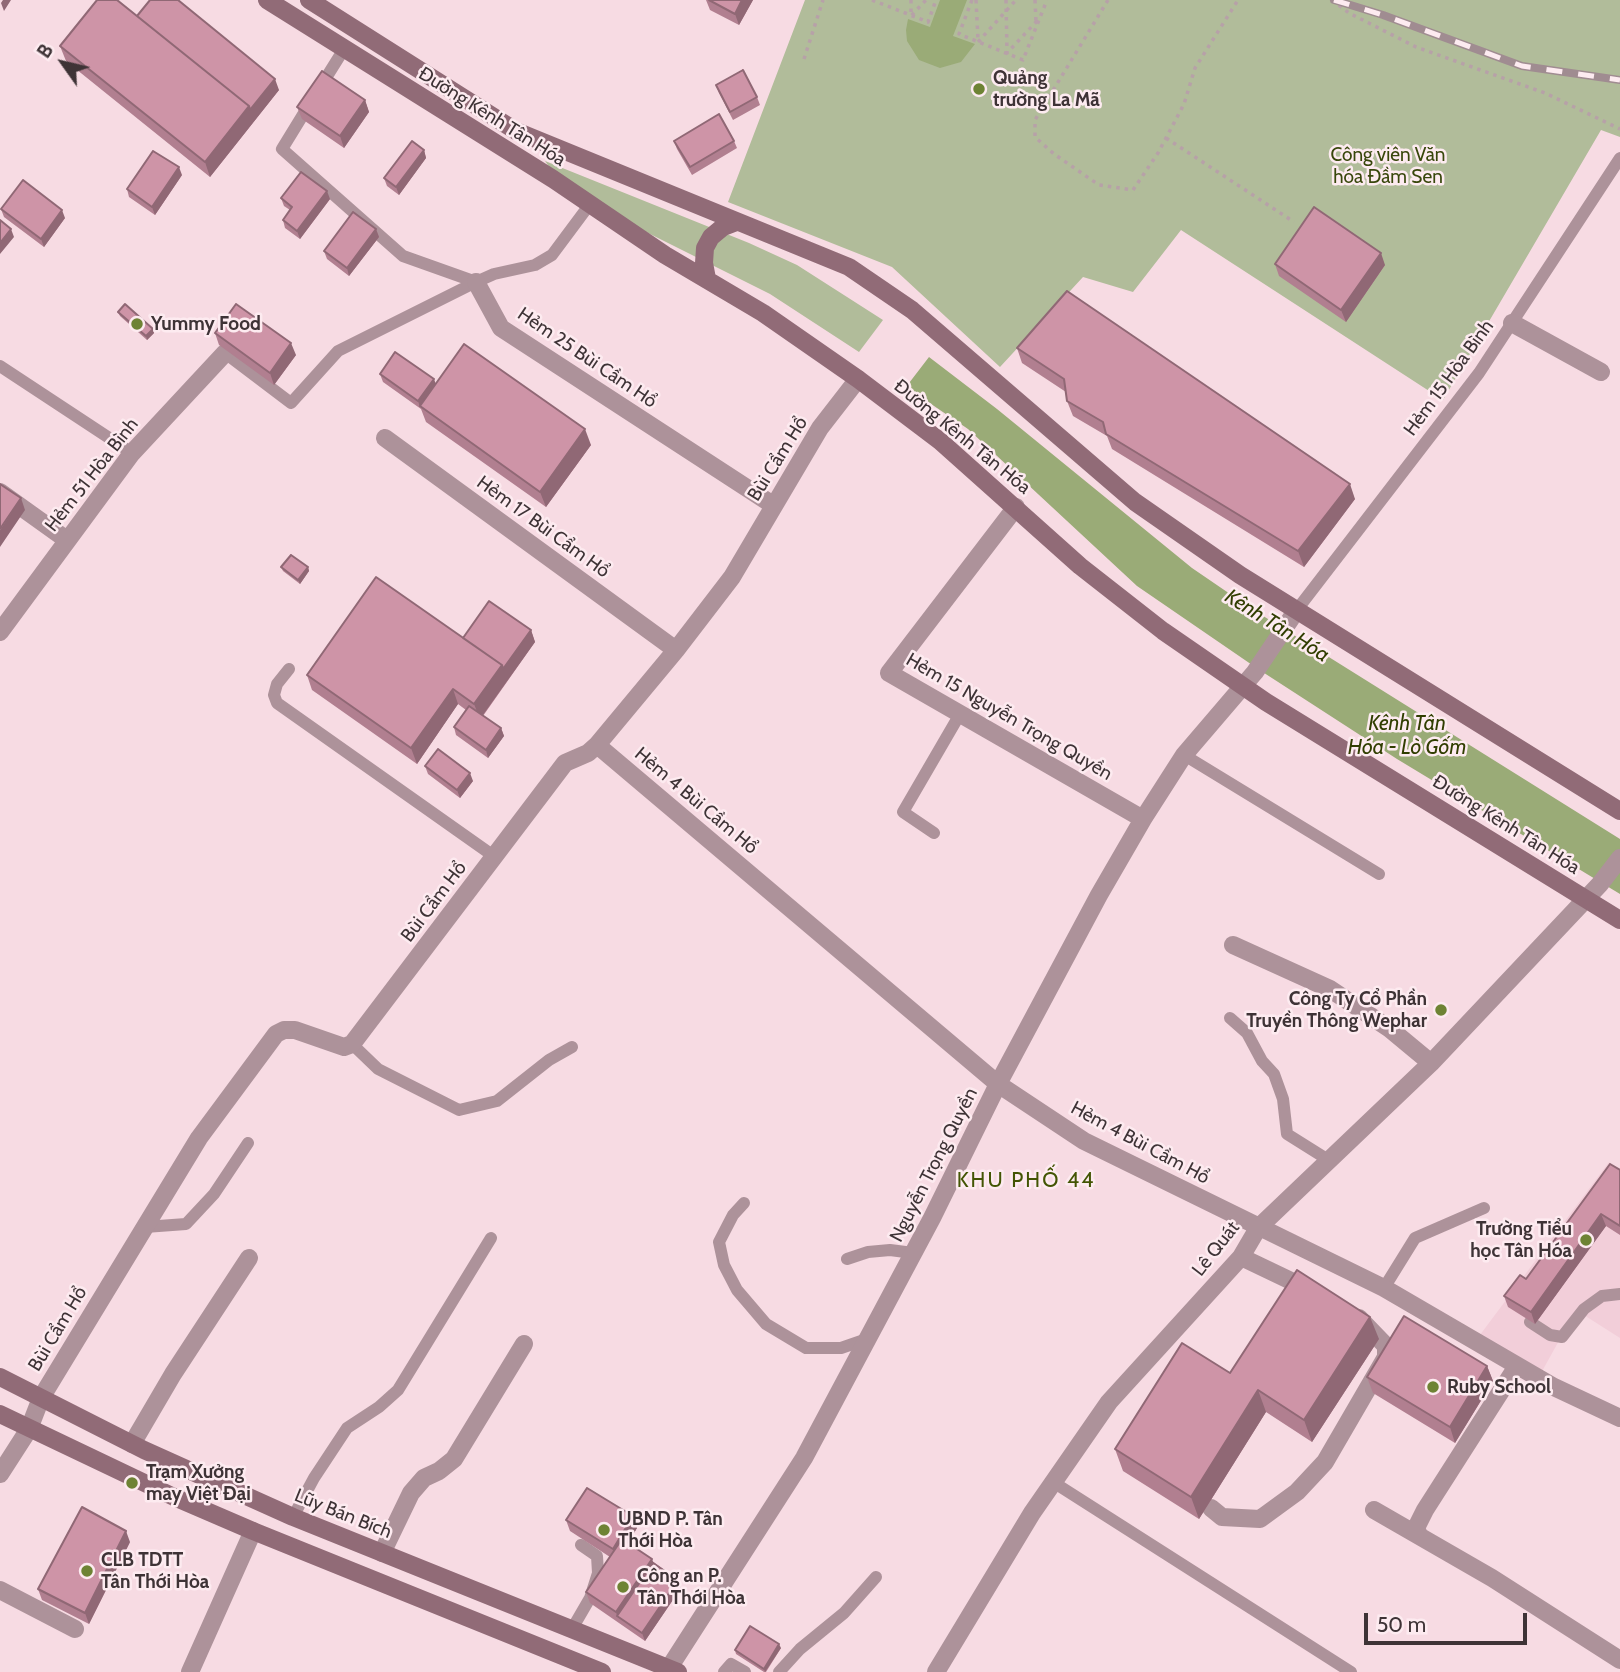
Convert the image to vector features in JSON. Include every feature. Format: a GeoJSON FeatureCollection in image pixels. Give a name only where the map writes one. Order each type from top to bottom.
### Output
{"type":"FeatureCollection","features":[{"type":"Feature","properties":{"kind":"street","name":"Đường Kênh Tân Hóa"},"geometry":{"type":"LineString","coordinates":[[267,0],[665,254],[763,313],[858,379],[940,441],[1080,566],[1243,687],[1620,920]]}},
{"type":"Feature","properties":{"kind":"street","name":"Đường Kênh Tân Hóa"},"geometry":{"type":"LineString","coordinates":[[309,0],[516,131],[849,267],[912,310],[1136,502],[1240,575],[1291,618],[1620,811]]}},
{"type":"Feature","properties":{"kind":"street"},"geometry":{"type":"LineString","coordinates":[[707,279],[705,248],[723,227],[736,222]]}},
{"type":"Feature","properties":{"kind":"street","name":"Hẻm 25 Bùi Cầm Hổ"},"geometry":{"type":"LineString","coordinates":[[476,282],[501,328],[773,505]]}},
{"type":"Feature","properties":{"kind":"street"},"geometry":{"type":"LineString","coordinates":[[1512,324],[1601,372]]}},
{"type":"Feature","properties":{"kind":"street","name":"Hẻm 51 Hòa Bình"},"geometry":{"type":"LineString","coordinates":[[0,632],[132,453],[225,353]]}},
{"type":"Feature","properties":{"kind":"street","name":"Bùi Cẩm Hổ"},"geometry":{"type":"LineString","coordinates":[[0,1474],[29,1429],[41,1398],[200,1138],[276,1034],[284,1030],[295,1030],[344,1048],[352,1044],[565,763],[588,753],[597,745],[732,578],[820,428],[858,379]]}},
{"type":"Feature","properties":{"kind":"street","name":"Hẻm 17 Bùi Cẩm Hổ"},"geometry":{"type":"LineString","coordinates":[[385,438],[676,650]]}},
{"type":"Feature","properties":{"kind":"street"},"geometry":{"type":"LineString","coordinates":[[0,492],[67,540]]}},
{"type":"Feature","properties":{"kind":"street","name":"Hẻm 15 Nguyễn Trọng Quyền"},"geometry":{"type":"LineString","coordinates":[[1016,507],[889,673],[1143,819]]}},
{"type":"Feature","properties":{"kind":"street","name":"Nguyễn Trọng Quyền"},"geometry":{"type":"LineString","coordinates":[[673,1670],[804,1458],[913,1253],[998,1084],[1143,819],[1185,755],[1255,672],[1291,618]]}},
{"type":"Feature","properties":{"kind":"street","name":"Hẻm 4 Bùi Cầm Hổ"},"geometry":{"type":"LineString","coordinates":[[597,745],[998,1084],[1084,1141],[1384,1288],[1554,1387],[1620,1418]]}},
{"type":"Feature","properties":{"kind":"street","name":"Lê Quát"},"geometry":{"type":"LineString","coordinates":[[936,1672],[1032,1513],[1109,1402],[1241,1257],[1258,1228],[1430,1063],[1600,884],[1620,858]]}},
{"type":"Feature","properties":{"kind":"street"},"geometry":{"type":"LineString","coordinates":[[1233,945],[1329,989],[1391,1029],[1430,1063]]}},
{"type":"Feature","properties":{"kind":"street"},"geometry":{"type":"LineString","coordinates":[[1241,1257],[1292,1280],[1325,1299]]}},
{"type":"Feature","properties":{"kind":"street"},"geometry":{"type":"LineString","coordinates":[[132,1444],[173,1374],[249,1258]]}},
{"type":"Feature","properties":{"kind":"street"},"geometry":{"type":"LineString","coordinates":[[1210,1508],[1222,1517],[1260,1519],[1297,1492],[1325,1462],[1386,1357],[1386,1346],[1380,1337],[1348,1312]]}},
{"type":"Feature","properties":{"kind":"street"},"geometry":{"type":"LineString","coordinates":[[382,1553],[411,1493],[424,1478],[439,1471],[454,1459],[524,1344]]}},
{"type":"Feature","properties":{"kind":"street"},"geometry":{"type":"LineString","coordinates":[[1419,1535],[1416,1528],[1425,1510],[1517,1366]]}},
{"type":"Feature","properties":{"kind":"street","name":"Lũy Bán Bích"},"geometry":{"type":"LineString","coordinates":[[0,1377],[132,1444],[293,1517],[673,1670]]}},
{"type":"Feature","properties":{"kind":"street"},"geometry":{"type":"LineString","coordinates":[[0,1414],[174,1497],[253,1531],[602,1672]]}},
{"type":"Feature","properties":{"kind":"street"},"geometry":{"type":"LineString","coordinates":[[1374,1510],[1492,1578],[1620,1660]]}},
{"type":"Feature","properties":{"kind":"street"},"geometry":{"type":"LineString","coordinates":[[190,1672],[253,1531]]}},
{"type":"Feature","properties":{"kind":"street"},"geometry":{"type":"LineString","coordinates":[[0,1590],[75,1629]]}},
{"type":"Feature","properties":{"kind":"lane"},"geometry":{"type":"LineString","coordinates":[[344,48],[282,149],[403,256],[476,282]]}},
{"type":"Feature","properties":{"kind":"lane","name":"Hẻm 15 Hòa Bình"},"geometry":{"type":"LineString","coordinates":[[1291,618],[1479,373],[1620,158]]}},
{"type":"Feature","properties":{"kind":"lane"},"geometry":{"type":"LineString","coordinates":[[225,353],[290,403],[338,351],[476,282],[494,274],[535,265],[552,255],[590,204]]}},
{"type":"Feature","properties":{"kind":"lane"},"geometry":{"type":"LineString","coordinates":[[0,366],[132,453]]}},
{"type":"Feature","properties":{"kind":"lane"},"geometry":{"type":"LineString","coordinates":[[289,669],[277,684],[274,695],[277,703],[495,857]]}},
{"type":"Feature","properties":{"kind":"lane"},"geometry":{"type":"LineString","coordinates":[[934,833],[903,811],[960,714]]}},
{"type":"Feature","properties":{"kind":"lane"},"geometry":{"type":"LineString","coordinates":[[1185,755],[1379,874]]}},
{"type":"Feature","properties":{"kind":"lane"},"geometry":{"type":"LineString","coordinates":[[1230,1018],[1247,1033],[1262,1061],[1274,1074],[1283,1099],[1287,1134],[1330,1161]]}},
{"type":"Feature","properties":{"kind":"lane"},"geometry":{"type":"LineString","coordinates":[[352,1044],[378,1069],[459,1110],[497,1101],[549,1060],[572,1047]]}},
{"type":"Feature","properties":{"kind":"lane"},"geometry":{"type":"LineString","coordinates":[[145,1227],[186,1224],[214,1194],[248,1143]]}},
{"type":"Feature","properties":{"kind":"lane"},"geometry":{"type":"LineString","coordinates":[[744,1203],[733,1214],[719,1242],[724,1265],[737,1290],[766,1324],[806,1348],[841,1348],[867,1339]]}},
{"type":"Feature","properties":{"kind":"lane"},"geometry":{"type":"LineString","coordinates":[[1384,1288],[1415,1238],[1484,1208]]}},
{"type":"Feature","properties":{"kind":"lane"},"geometry":{"type":"LineString","coordinates":[[293,1517],[314,1478],[347,1428],[379,1407],[398,1390],[491,1238]]}},
{"type":"Feature","properties":{"kind":"lane"},"geometry":{"type":"LineString","coordinates":[[847,1259],[868,1252],[890,1250],[913,1253]]}},
{"type":"Feature","properties":{"kind":"lane"},"geometry":{"type":"LineString","coordinates":[[1530,1322],[1550,1335],[1562,1337],[1584,1309],[1602,1296],[1620,1294]]}},
{"type":"Feature","properties":{"kind":"lane"},"geometry":{"type":"LineString","coordinates":[[1053,1482],[1352,1672]]}},
{"type":"Feature","properties":{"kind":"lane"},"geometry":{"type":"LineString","coordinates":[[572,1629],[590,1598],[598,1573],[597,1556],[580,1545]]}},
{"type":"Feature","properties":{"kind":"lane"},"geometry":{"type":"LineString","coordinates":[[779,1672],[800,1649],[844,1613],[876,1577]]}},
{"type":"Feature","properties":{"kind":"lane"},"geometry":{"type":"LineString","coordinates":[[724,1672],[731,1664],[746,1672]]}},
{"type":"Feature","properties":{"kind":"path"},"geometry":{"type":"LineString","coordinates":[[804,59],[823,0]]}},
{"type":"Feature","properties":{"kind":"path"},"geometry":{"type":"LineString","coordinates":[[872,0],[883,1],[928,22],[936,0]]}},
{"type":"Feature","properties":{"kind":"path"},"geometry":{"type":"LineString","coordinates":[[911,0],[911,16]]}},
{"type":"Feature","properties":{"kind":"path"},"geometry":{"type":"LineString","coordinates":[[911,16],[926,0]]}},
{"type":"Feature","properties":{"kind":"path"},"geometry":{"type":"LineString","coordinates":[[974,0],[959,34],[1023,60],[1047,0]]}},
{"type":"Feature","properties":{"kind":"path"},"geometry":{"type":"LineString","coordinates":[[974,0],[978,42]]}},
{"type":"Feature","properties":{"kind":"path"},"geometry":{"type":"LineString","coordinates":[[1006,0],[1007,53]]}},
{"type":"Feature","properties":{"kind":"path"},"geometry":{"type":"LineString","coordinates":[[978,42],[1016,0]]}},
{"type":"Feature","properties":{"kind":"path"},"geometry":{"type":"LineString","coordinates":[[1007,53],[1037,22],[1035,0]]}},
{"type":"Feature","properties":{"kind":"path"},"geometry":{"type":"LineString","coordinates":[[1108,0],[1035,120],[1035,137],[1054,154],[1099,184],[1133,190],[1184,104],[1195,68],[1238,0]]}},
{"type":"Feature","properties":{"kind":"path"},"geometry":{"type":"LineString","coordinates":[[1332,0],[1349,13],[1416,47],[1545,93],[1620,129]]}},
{"type":"Feature","properties":{"kind":"path"},"geometry":{"type":"LineString","coordinates":[[1166,138],[1294,222]]}},
{"type":"Feature","properties":{"kind":"shaded area","name":"Trường Tiểu học Tân Hóa"},"geometry":{"type":"Polygon","coordinates":[[[1609,1162],[1620,1169],[1620,1338],[1576,1310],[1535,1384],[1471,1347],[1609,1162]]]}},
{"type":"Feature","properties":{"kind":"green space","name":"Công viên Văn hóa Đầm Sen"},"geometry":{"type":"Polygon","coordinates":[[[805,0],[1620,0],[1620,137],[1601,130],[1443,400],[1181,230],[1133,292],[1083,277],[1000,367],[892,267],[728,202],[805,0]]]}},
{"type":"Feature","properties":{"kind":"green space"},"geometry":{"type":"Polygon","coordinates":[[[545,161],[797,265],[883,320],[859,352],[770,294],[590,204],[562,185],[545,161]]]}},
{"type":"Feature","properties":{"kind":"water"},"geometry":{"type":"Polygon","coordinates":[[[940,0],[967,0],[953,36],[975,44],[961,62],[940,68],[919,60],[907,41],[906,30],[908,19],[930,27],[940,0]]]}},
{"type":"Feature","properties":{"kind":"water","name":"Kênh Tân Hóa - Lò Gốm"},"geometry":{"type":"Polygon","coordinates":[[[929,357],[1192,568],[1252,609],[1620,839],[1620,894],[1397,759],[1137,586],[968,429],[906,387],[929,357]]]}},
{"type":"Feature","properties":{"kind":"building"},"geometry":{"type":"Polygon","coordinates":[[[97,0],[117,0],[249,106],[205,162],[60,46],[97,0]]]}},
{"type":"Feature","properties":{"kind":"building"},"geometry":{"type":"Polygon","coordinates":[[[150,0],[178,0],[275,79],[250,110],[249,106],[137,16],[150,0]]]}},
{"type":"Feature","properties":{"kind":"building"},"geometry":{"type":"Polygon","coordinates":[[[709,0],[742,0],[735,14],[709,0]]]}},
{"type":"Feature","properties":{"kind":"building"},"geometry":{"type":"Polygon","coordinates":[[[743,70],[757,97],[730,112],[716,85],[743,70]]]}},
{"type":"Feature","properties":{"kind":"building"},"geometry":{"type":"Polygon","coordinates":[[[322,71],[365,100],[340,136],[297,107],[322,71]]]}},
{"type":"Feature","properties":{"kind":"building"},"geometry":{"type":"Polygon","coordinates":[[[719,114],[734,141],[690,167],[674,141],[719,114]]]}},
{"type":"Feature","properties":{"kind":"building"},"geometry":{"type":"Polygon","coordinates":[[[412,141],[424,150],[396,187],[384,178],[412,141]]]}},
{"type":"Feature","properties":{"kind":"building"},"geometry":{"type":"Polygon","coordinates":[[[153,151],[179,167],[152,207],[127,189],[153,151]]]}},
{"type":"Feature","properties":{"kind":"building"},"geometry":{"type":"Polygon","coordinates":[[[301,172],[327,191],[297,231],[283,220],[292,207],[281,198],[301,172]]]}},
{"type":"Feature","properties":{"kind":"building"},"geometry":{"type":"Polygon","coordinates":[[[23,180],[62,210],[41,239],[1,209],[23,180]]]}},
{"type":"Feature","properties":{"kind":"building"},"geometry":{"type":"Polygon","coordinates":[[[1314,207],[1381,253],[1341,310],[1275,264],[1314,207]]]}},
{"type":"Feature","properties":{"kind":"building"},"geometry":{"type":"Polygon","coordinates":[[[353,212],[376,229],[347,268],[324,251],[353,212]]]}},
{"type":"Feature","properties":{"kind":"building"},"geometry":{"type":"Polygon","coordinates":[[[0,220],[11,229],[0,243],[0,220]]]}},
{"type":"Feature","properties":{"kind":"building"},"geometry":{"type":"Polygon","coordinates":[[[1067,291],[1350,484],[1298,551],[1106,434],[1103,422],[1067,401],[1064,379],[1017,348],[1067,291]]]}},
{"type":"Feature","properties":{"kind":"building","name":"Yummy Food"},"geometry":{"type":"Polygon","coordinates":[[[125,304],[153,329],[146,336],[118,312],[125,304]]]}},
{"type":"Feature","properties":{"kind":"building"},"geometry":{"type":"Polygon","coordinates":[[[236,304],[291,343],[270,373],[215,333],[236,304]]]}},
{"type":"Feature","properties":{"kind":"building"},"geometry":{"type":"Polygon","coordinates":[[[464,344],[585,429],[540,492],[420,406],[464,344]]]}},
{"type":"Feature","properties":{"kind":"building"},"geometry":{"type":"Polygon","coordinates":[[[395,352],[434,379],[418,401],[380,374],[395,352]]]}},
{"type":"Feature","properties":{"kind":"building"},"geometry":{"type":"Polygon","coordinates":[[[0,484],[21,498],[0,529],[0,484]]]}},
{"type":"Feature","properties":{"kind":"building"},"geometry":{"type":"Polygon","coordinates":[[[291,555],[308,567],[298,580],[281,567],[291,555]]]}},
{"type":"Feature","properties":{"kind":"building"},"geometry":{"type":"Polygon","coordinates":[[[376,577],[502,665],[474,704],[453,689],[411,748],[307,675],[376,577]]]}},
{"type":"Feature","properties":{"kind":"building"},"geometry":{"type":"Polygon","coordinates":[[[489,601],[531,630],[503,669],[502,665],[463,638],[489,601]]]}},
{"type":"Feature","properties":{"kind":"building"},"geometry":{"type":"Polygon","coordinates":[[[469,706],[501,728],[486,750],[454,727],[469,706]]]}},
{"type":"Feature","properties":{"kind":"building"},"geometry":{"type":"Polygon","coordinates":[[[438,749],[470,773],[457,790],[425,766],[438,749]]]}},
{"type":"Feature","properties":{"kind":"building"},"geometry":{"type":"Polygon","coordinates":[[[1610,1164],[1620,1170],[1620,1226],[1601,1214],[1531,1312],[1504,1296],[1520,1275],[1526,1279],[1610,1164]]]}},
{"type":"Feature","properties":{"kind":"building"},"geometry":{"type":"Polygon","coordinates":[[[1297,1270],[1370,1317],[1304,1420],[1258,1390],[1191,1497],[1115,1449],[1182,1343],[1230,1373],[1297,1270]]]}},
{"type":"Feature","properties":{"kind":"building","name":"Ruby School"},"geometry":{"type":"Polygon","coordinates":[[[1404,1316],[1487,1366],[1450,1427],[1367,1377],[1404,1316]]]}},
{"type":"Feature","properties":{"kind":"building","name":"UBND P. Tân Thới Hòa"},"geometry":{"type":"Polygon","coordinates":[[[587,1488],[633,1516],[613,1549],[566,1520],[587,1488]]]}},
{"type":"Feature","properties":{"kind":"building","name":"CLB TDTT Tân Thới Hòa"},"geometry":{"type":"Polygon","coordinates":[[[82,1507],[126,1531],[85,1613],[38,1589],[82,1507]]]}},
{"type":"Feature","properties":{"kind":"building","name":"Công an P. Tân Thới Hòa"},"geometry":{"type":"Polygon","coordinates":[[[622,1539],[652,1559],[616,1612],[586,1592],[622,1539]]]}},
{"type":"Feature","properties":{"kind":"building"},"geometry":{"type":"Polygon","coordinates":[[[653,1563],[678,1580],[642,1633],[617,1616],[653,1563]]]}},
{"type":"Feature","properties":{"kind":"building"},"geometry":{"type":"Polygon","coordinates":[[[750,1626],[779,1644],[764,1669],[735,1650],[750,1626]]]}},
{"type":"Feature","properties":{"kind":"railway"},"geometry":{"type":"LineString","coordinates":[[1334,0],[1522,66],[1620,80]]}},
{"type":"Feature","properties":{"kind":"place","name":"Quảng trường La Mã"},"geometry":{"type":"Point","coordinates":[979,89]}},
{"type":"Feature","properties":{"kind":"place","name":"Yummy Food"},"geometry":{"type":"Point","coordinates":[137,324]}},
{"type":"Feature","properties":{"kind":"place","name":"Công Ty Cổ Phần Truyền Thông Wephar"},"geometry":{"type":"Point","coordinates":[1441,1010]}},
{"type":"Feature","properties":{"kind":"place","name":"Trường Tiểu học Tân Hóa"},"geometry":{"type":"Point","coordinates":[1586,1240]}},
{"type":"Feature","properties":{"kind":"place","name":"Ruby School"},"geometry":{"type":"Point","coordinates":[1433,1387]}},
{"type":"Feature","properties":{"kind":"place","name":"Trạm Xưởng may Việt Đại"},"geometry":{"type":"Point","coordinates":[132,1483]}},
{"type":"Feature","properties":{"kind":"place","name":"UBND P. Tân Thới Hòa"},"geometry":{"type":"Point","coordinates":[604,1530]}},
{"type":"Feature","properties":{"kind":"place","name":"CLB TDTT Tân Thới Hòa"},"geometry":{"type":"Point","coordinates":[87,1571]}},
{"type":"Feature","properties":{"kind":"place","name":"Công an P. Tân Thới Hòa"},"geometry":{"type":"Point","coordinates":[623,1587]}},
{"type":"Feature","properties":{"kind":"district","name":"KHU PHỐ 44"},"geometry":{"type":"Point","coordinates":[1026,1181]}},
{"type":"Feature","properties":{"kind":"water label","name":"Kênh Tân Hóa"},"geometry":{"type":"Point","coordinates":[1277,626]}}]}
